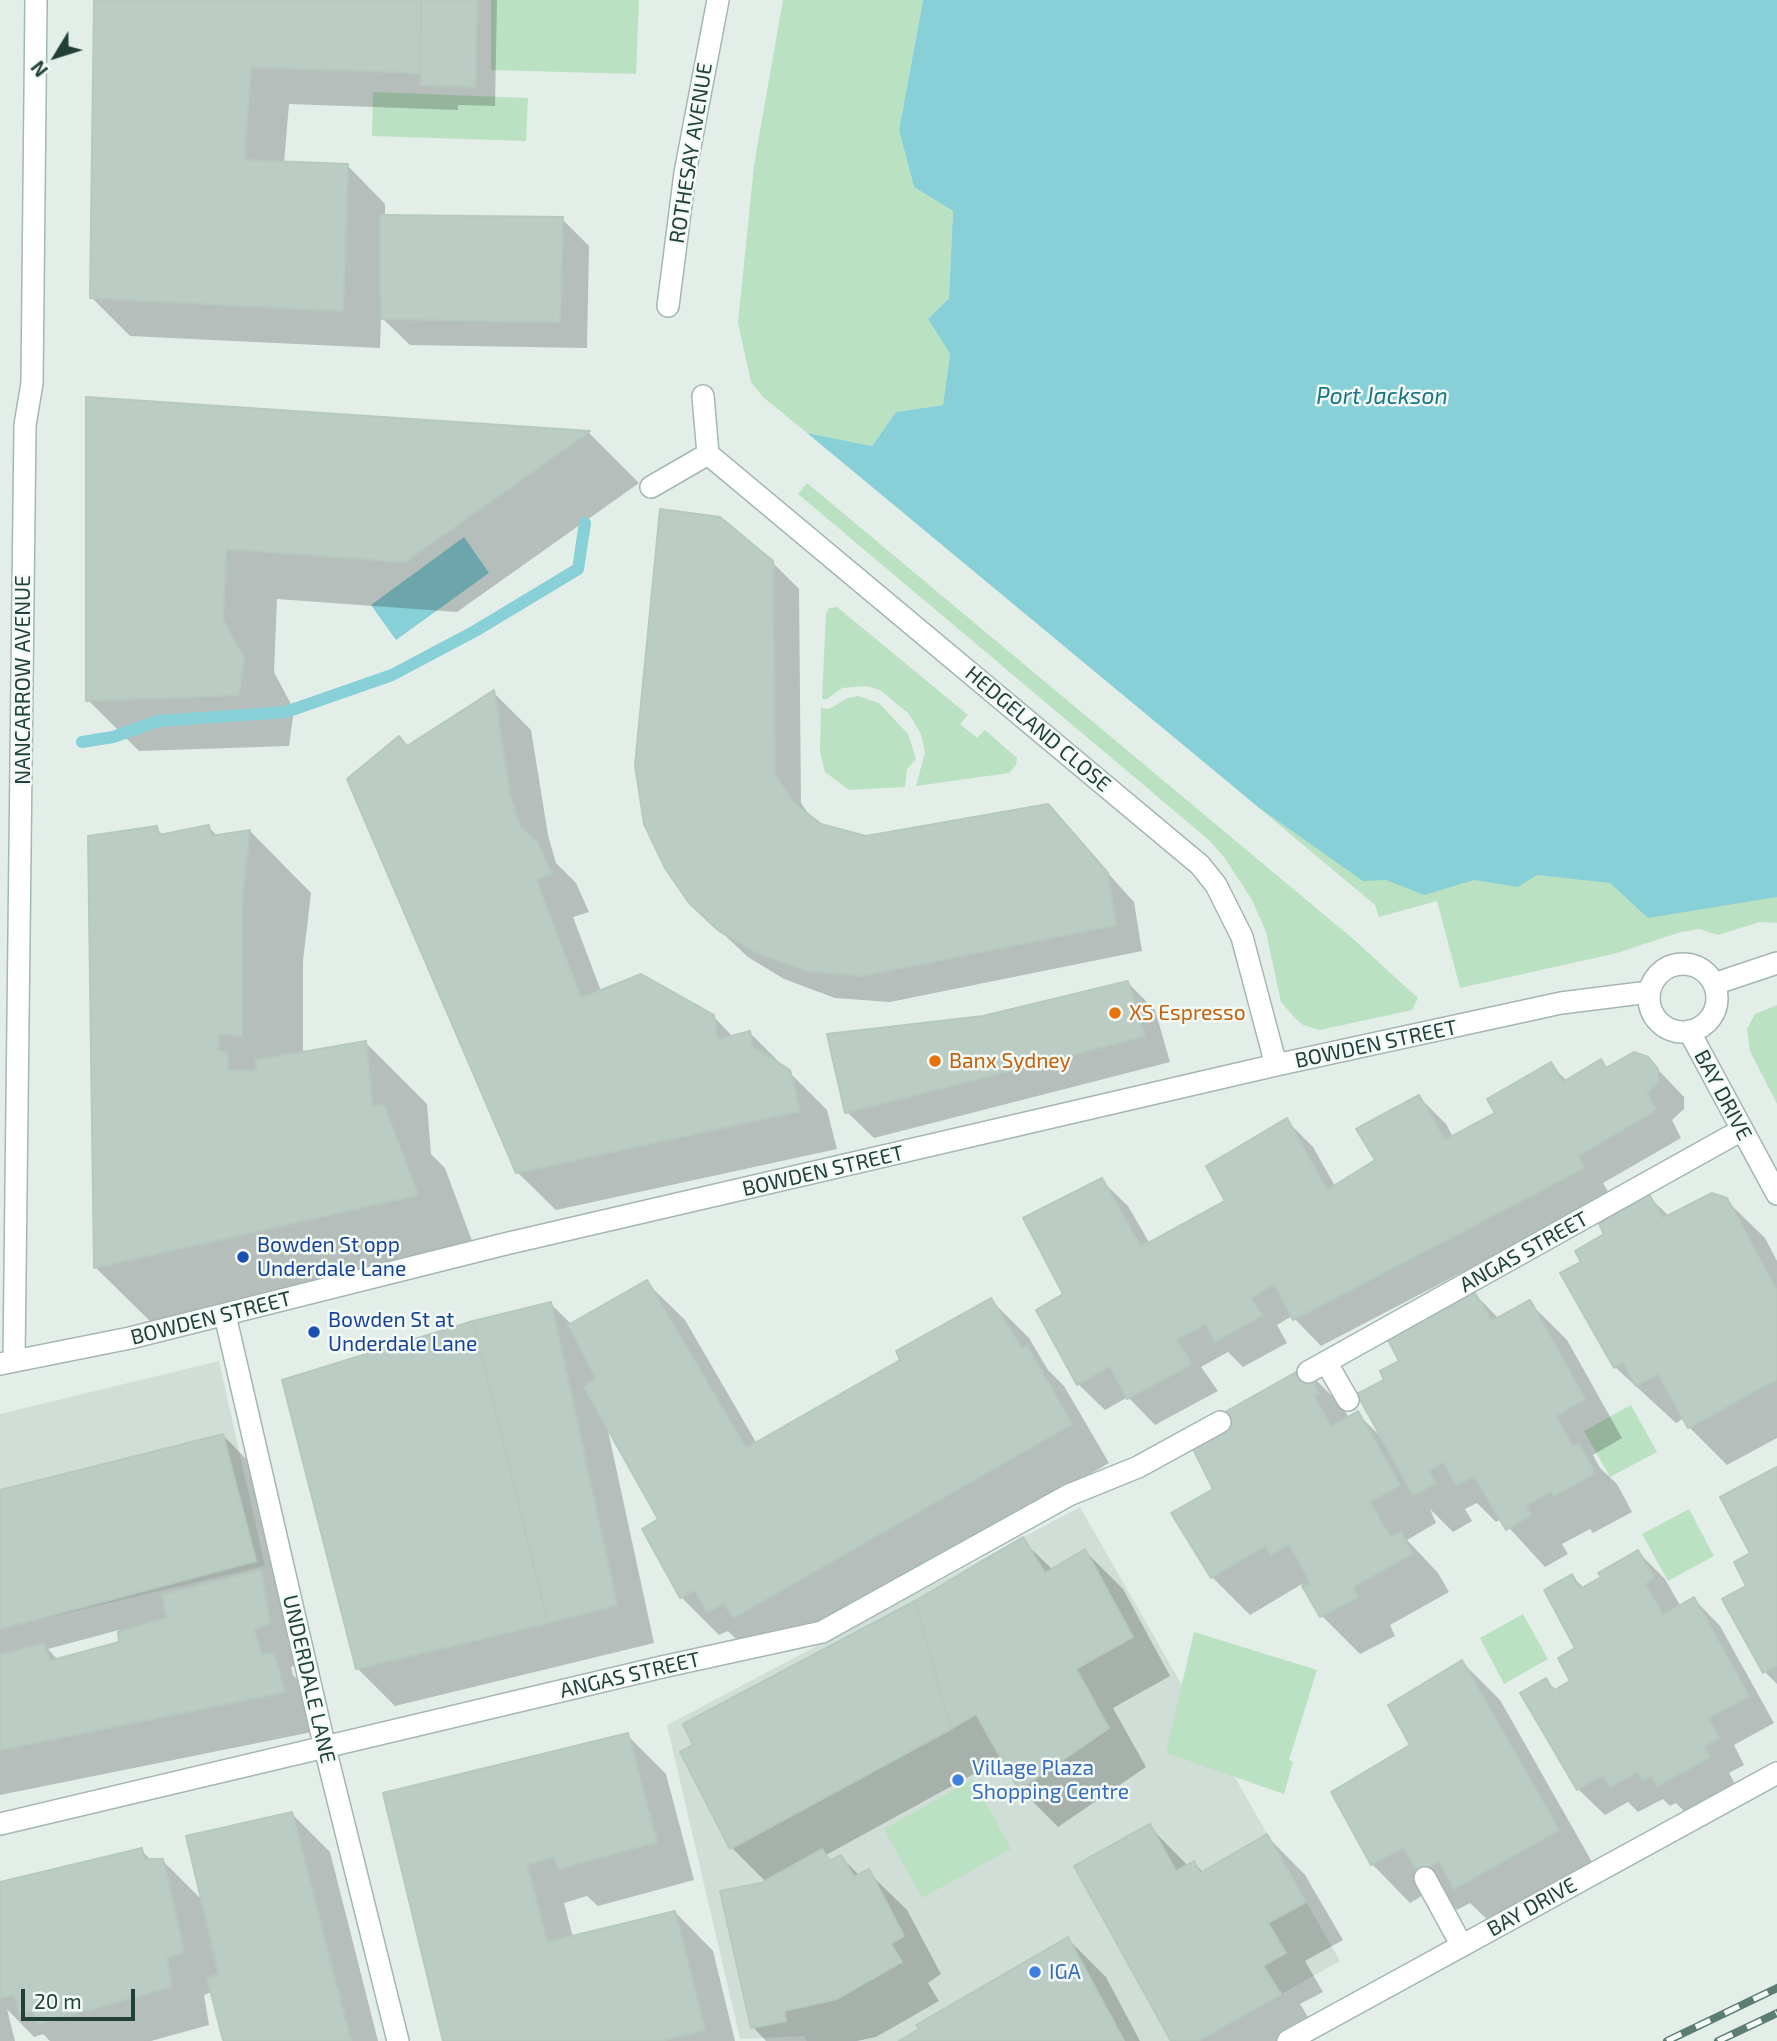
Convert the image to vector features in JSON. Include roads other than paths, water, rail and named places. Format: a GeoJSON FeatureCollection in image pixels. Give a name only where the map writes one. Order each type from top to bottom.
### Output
{"type":"FeatureCollection","features":[{"type":"Feature","properties":{"kind":"street","name":"NANCARROW AVENUE"},"geometry":{"type":"LineString","coordinates":[[7,1362],[24,425],[32,383],[36,0]]}},
{"type":"Feature","properties":{"kind":"street","name":"ROTHESAY AVENUE"},"geometry":{"type":"LineString","coordinates":[[668,306],[685,173],[718,0]]}},
{"type":"Feature","properties":{"kind":"street"},"geometry":{"type":"LineString","coordinates":[[651,487],[708,454],[703,396]]}},
{"type":"Feature","properties":{"kind":"street","name":"HEDGELAND CLOSE"},"geometry":{"type":"LineString","coordinates":[[708,454],[1200,865],[1230,909],[1242,937],[1276,1065]]}},
{"type":"Feature","properties":{"kind":"street"},"geometry":{"type":"LineString","coordinates":[[1714,985],[1777,963]]}},
{"type":"Feature","properties":{"kind":"street"},"geometry":{"type":"LineString","coordinates":[[1675,965],[1702,969],[1717,993],[1714,1012],[1708,1021],[1689,1031],[1671,1030],[1656,1019],[1649,992],[1658,975],[1675,965]]}},
{"type":"Feature","properties":{"kind":"street","name":"BOWDEN STREET"},"geometry":{"type":"LineString","coordinates":[[7,1362],[130,1338],[505,1244],[1276,1065],[1561,1003],[1649,992]]}},
{"type":"Feature","properties":{"kind":"street","name":"BAY DRIVE"},"geometry":{"type":"LineString","coordinates":[[1689,1031],[1777,1194]]}},
{"type":"Feature","properties":{"kind":"street","name":"ANGAS STREET"},"geometry":{"type":"LineString","coordinates":[[1308,1372],[1741,1131]]}},
{"type":"Feature","properties":{"kind":"street","name":"UNDERDALE LANE"},"geometry":{"type":"LineString","coordinates":[[225,1315],[325,1748],[398,2041]]}},
{"type":"Feature","properties":{"kind":"street"},"geometry":{"type":"LineString","coordinates":[[1326,1362],[1348,1400]]}},
{"type":"Feature","properties":{"kind":"street","name":"ANGAS STREET"},"geometry":{"type":"LineString","coordinates":[[0,1824],[662,1667],[822,1632],[1069,1495],[1138,1467],[1220,1422]]}},
{"type":"Feature","properties":{"kind":"street","name":"BAY DRIVE"},"geometry":{"type":"LineString","coordinates":[[1288,2041],[1777,1773]]}},
{"type":"Feature","properties":{"kind":"street"},"geometry":{"type":"LineString","coordinates":[[1425,1878],[1462,1946]]}},
{"type":"Feature","properties":{"kind":"water","name":"Port Jackson"},"geometry":{"type":"Polygon","coordinates":[[[923,0],[1777,0],[1777,897],[1648,918],[1610,883],[1537,875],[1518,887],[1474,880],[1424,895],[1386,880],[1363,881],[1258,807],[807,433],[872,446],[896,412],[943,405],[950,354],[928,319],[949,298],[953,211],[914,187],[899,130],[923,0]]]}},
{"type":"Feature","properties":{"kind":"water"},"geometry":{"type":"Polygon","coordinates":[[[464,537],[489,573],[396,640],[371,605],[464,537]]]}},
{"type":"Feature","properties":{"kind":"waterway"},"geometry":{"type":"LineString","coordinates":[[82,742],[113,737],[158,721],[286,712],[392,675],[475,631],[578,569],[585,523]]}},
{"type":"Feature","properties":{"kind":"railway"},"geometry":{"type":"LineString","coordinates":[[1667,2041],[1777,1988]]}},
{"type":"Feature","properties":{"kind":"railway"},"geometry":{"type":"LineString","coordinates":[[1718,2041],[1777,2013]]}},
{"type":"Feature","properties":{"kind":"place","name":"XS Espresso"},"geometry":{"type":"Point","coordinates":[1115,1013]}},
{"type":"Feature","properties":{"kind":"place","name":"Banx Sydney"},"geometry":{"type":"Point","coordinates":[935,1061]}},
{"type":"Feature","properties":{"kind":"place","name":"Bowden St opp Underdale Lane"},"geometry":{"type":"Point","coordinates":[243,1257]}},
{"type":"Feature","properties":{"kind":"place","name":"Bowden St at Underdale Lane"},"geometry":{"type":"Point","coordinates":[314,1332]}},
{"type":"Feature","properties":{"kind":"place","name":"Village Plaza Shopping Centre"},"geometry":{"type":"Point","coordinates":[958,1780]}},
{"type":"Feature","properties":{"kind":"place","name":"IGA"},"geometry":{"type":"Point","coordinates":[1035,1972]}}]}
